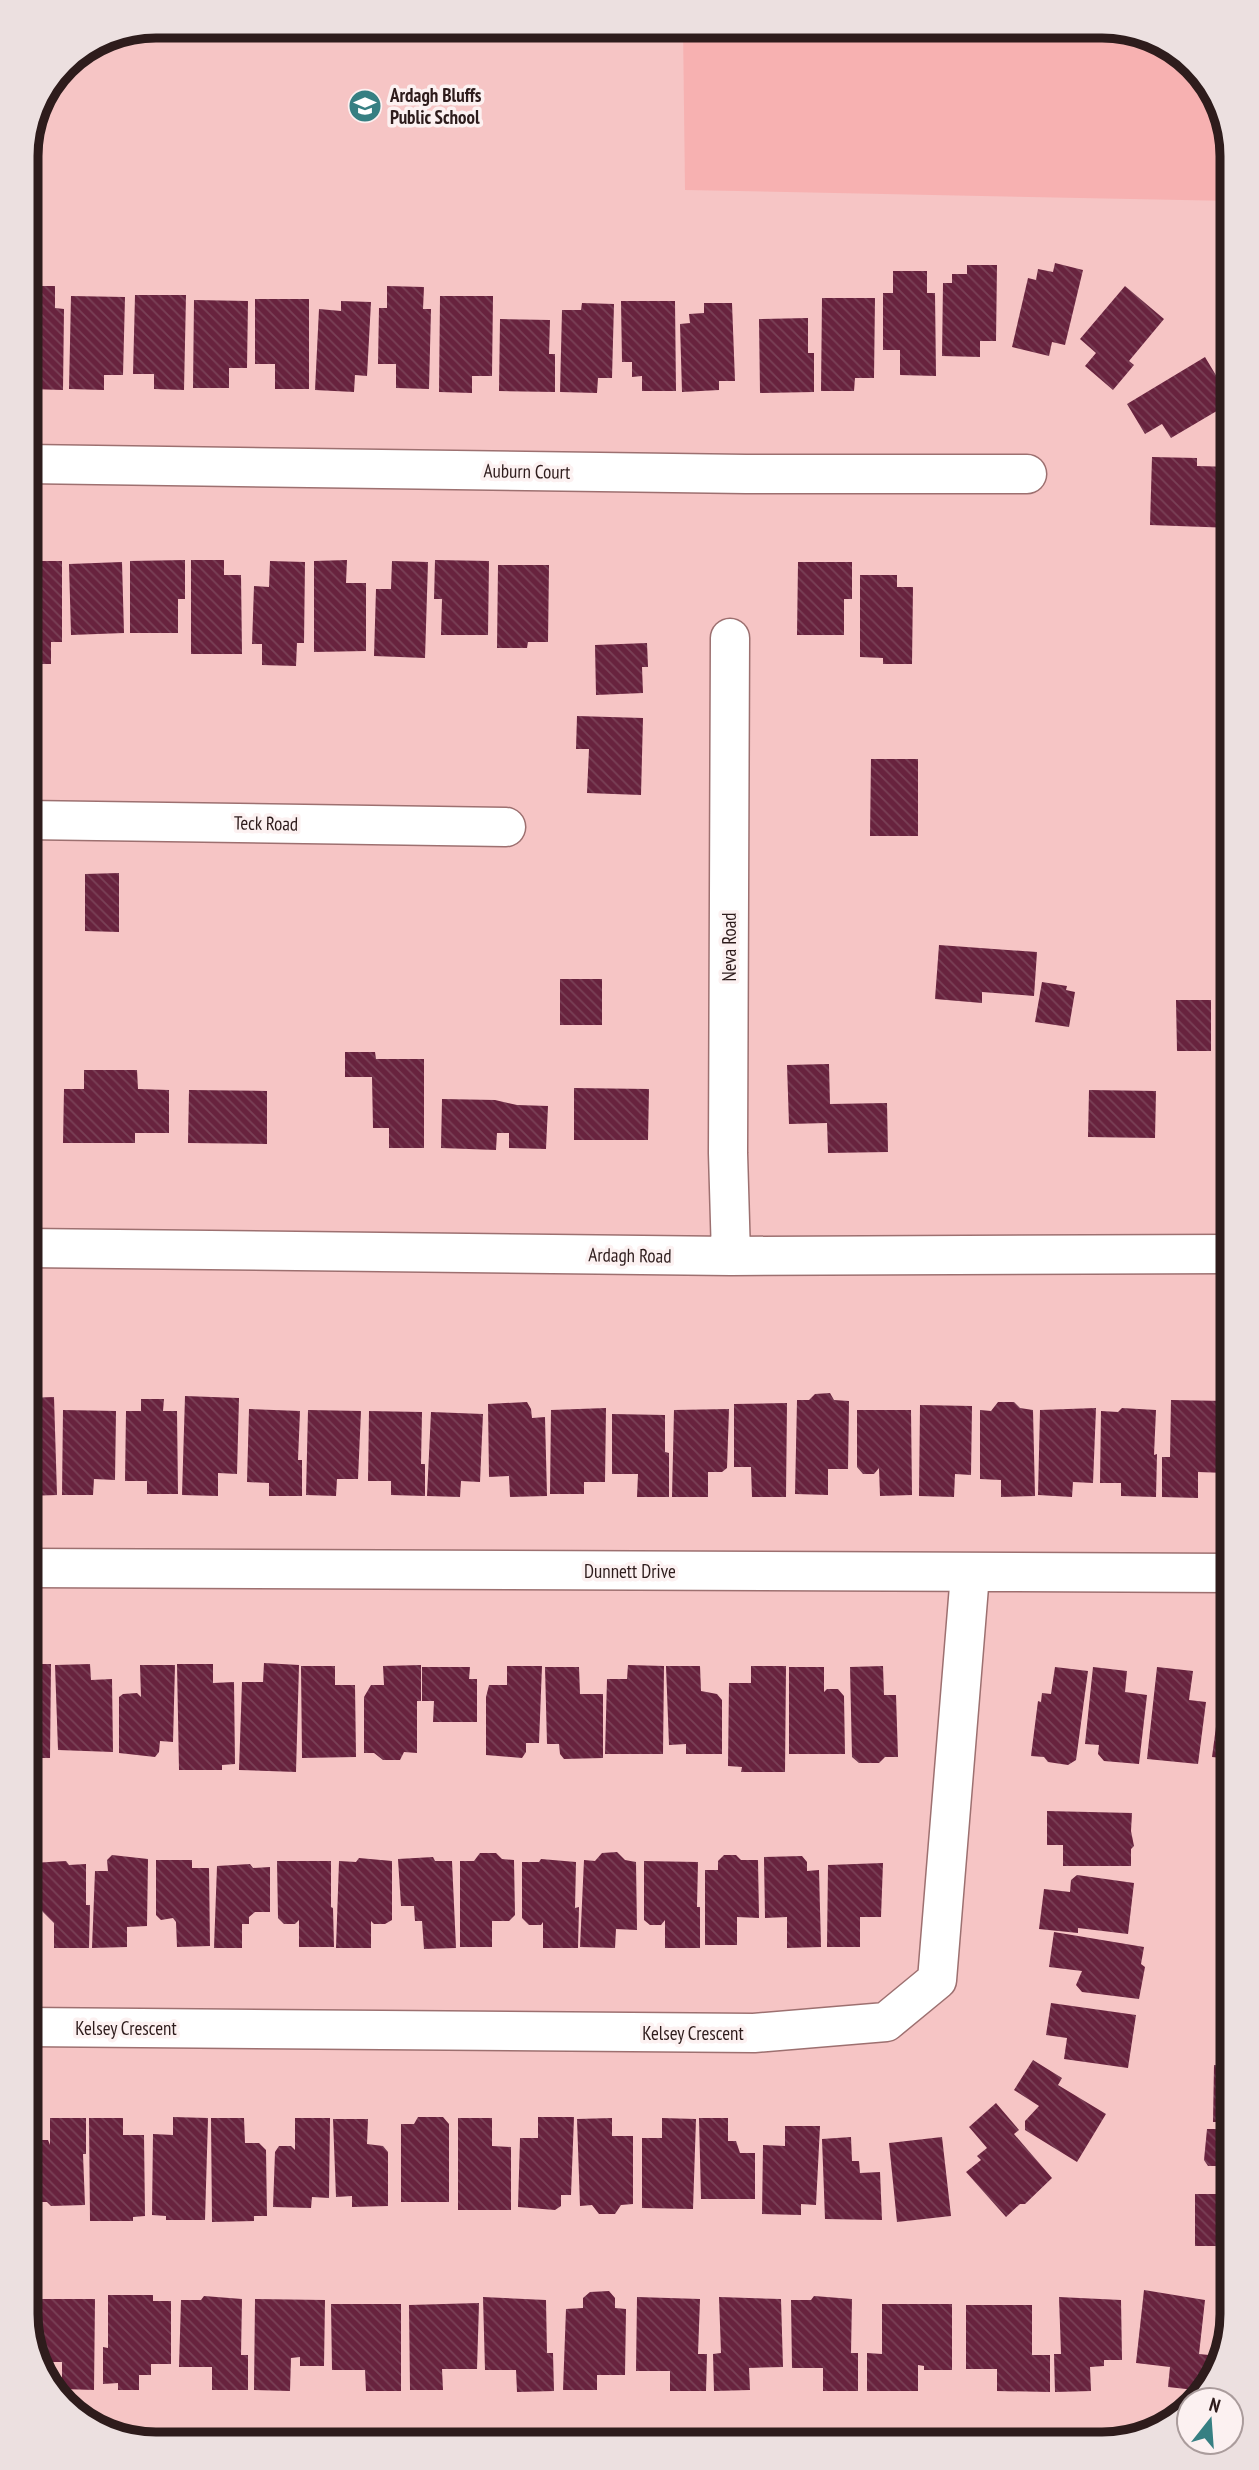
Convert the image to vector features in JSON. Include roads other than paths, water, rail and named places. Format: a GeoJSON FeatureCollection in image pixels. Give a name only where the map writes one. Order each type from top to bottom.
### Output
{"type":"FeatureCollection","features":[{"type":"Feature","properties":{"kind":"street","name":"Auburn Court"},"geometry":{"type":"LineString","coordinates":[[39,464],[746,474],[1027,474]]}},
{"type":"Feature","properties":{"kind":"street","name":"Neva Road"},"geometry":{"type":"LineString","coordinates":[[730,638],[728,1153],[732,1256]]}},
{"type":"Feature","properties":{"kind":"street","name":"Teck Road"},"geometry":{"type":"LineString","coordinates":[[39,820],[506,827]]}},
{"type":"Feature","properties":{"kind":"street","name":"Ardagh Road"},"geometry":{"type":"LineString","coordinates":[[38,1248],[732,1256],[1221,1254]]}},
{"type":"Feature","properties":{"kind":"street","name":"Dunnett Drive"},"geometry":{"type":"LineString","coordinates":[[38,1568],[1221,1573]]}},
{"type":"Feature","properties":{"kind":"street","name":"Kelsey Crescent"},"geometry":{"type":"LineString","coordinates":[[38,2027],[754,2033],[886,2022],[937,1980],[970,1573]]}},
{"type":"Feature","properties":{"kind":"place","name":"Ardagh Bluffs Public School"},"geometry":{"type":"Point","coordinates":[365,106]}}]}
